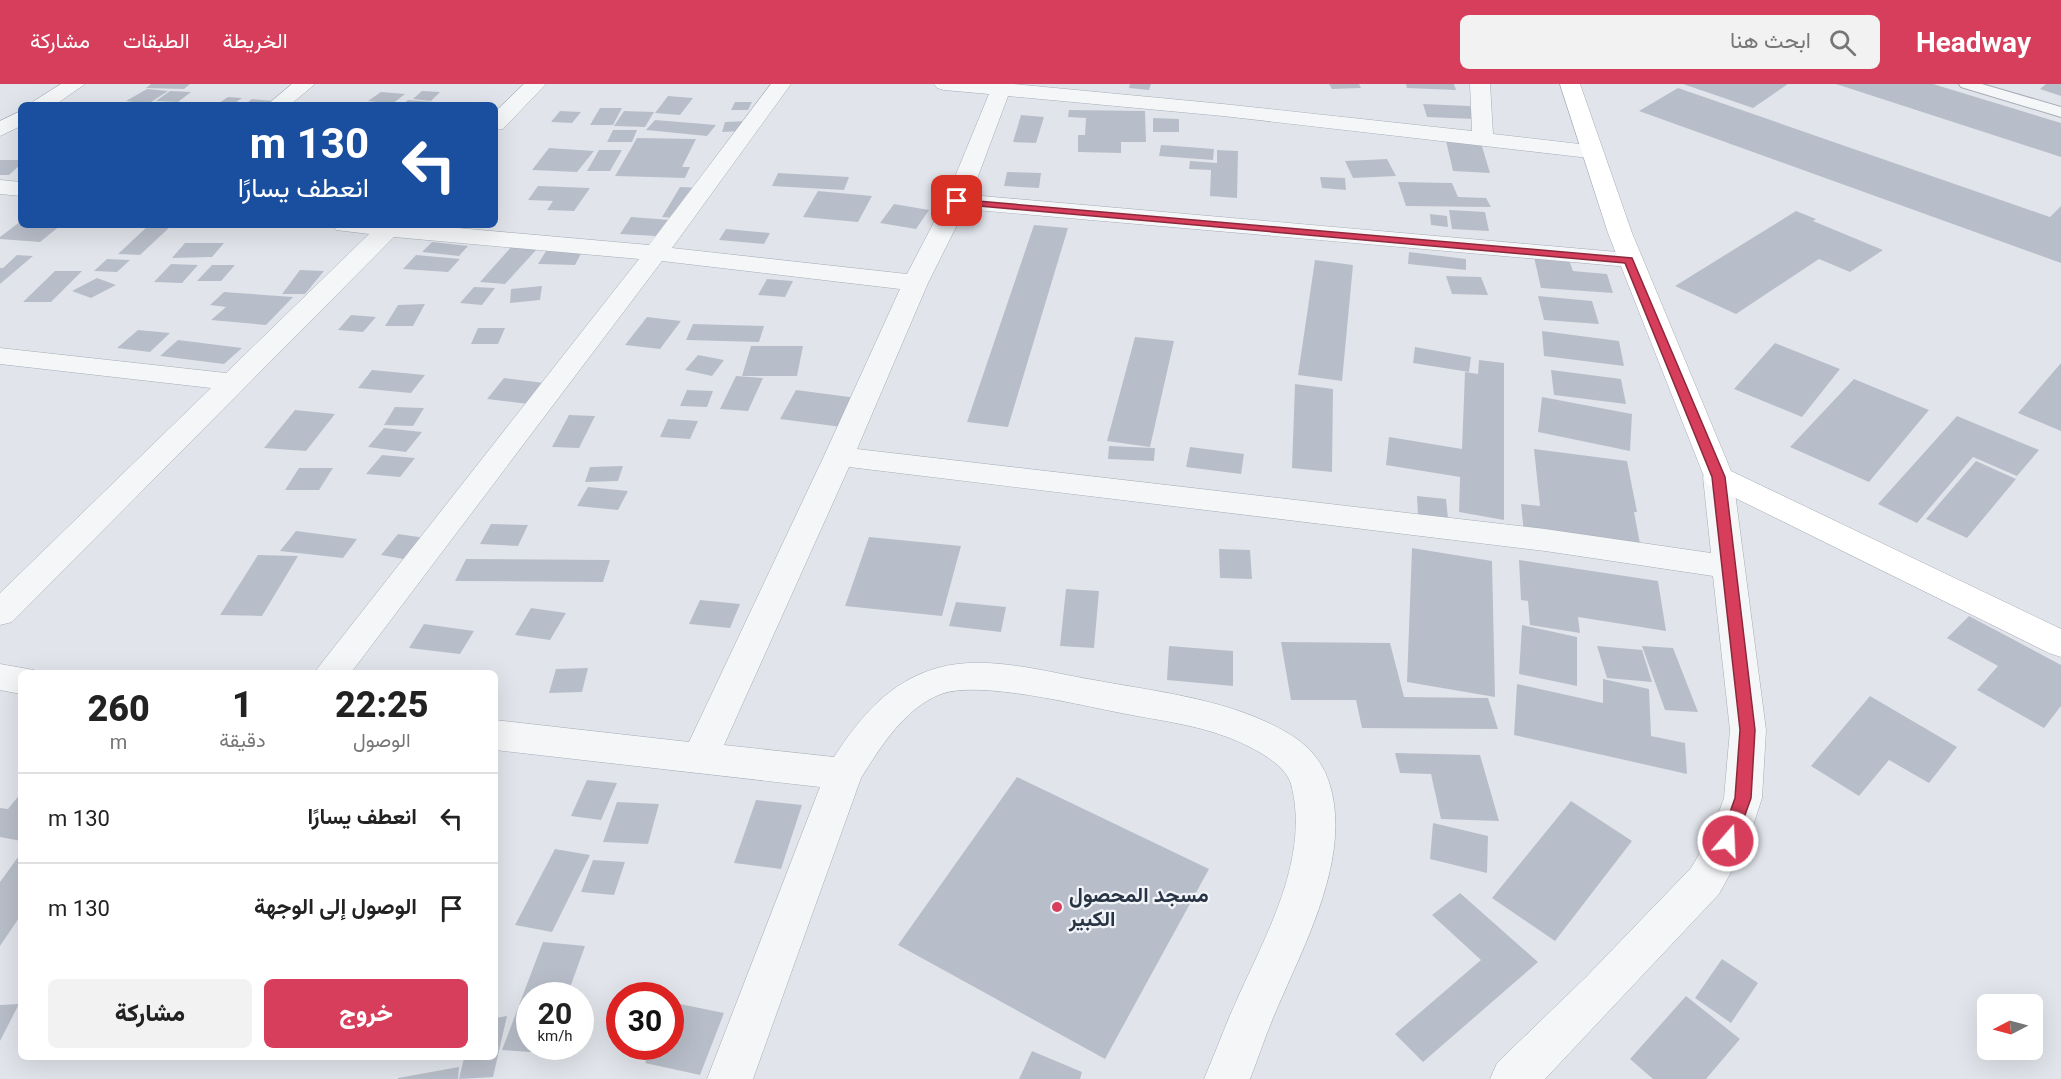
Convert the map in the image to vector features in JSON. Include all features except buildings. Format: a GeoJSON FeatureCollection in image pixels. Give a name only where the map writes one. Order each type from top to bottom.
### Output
{"type":"FeatureCollection","features":[{"type":"Feature","properties":{"kind":"main road"},"geometry":{"type":"LineString","coordinates":[[1570,84],[1589,151],[1629,260],[1719,477],[2061,644]]}},
{"type":"Feature","properties":{"kind":"street"},"geometry":{"type":"LineString","coordinates":[[45,102],[75,84]]}},
{"type":"Feature","properties":{"kind":"street"},"geometry":{"type":"LineString","coordinates":[[281,102],[305,84]]}},
{"type":"Feature","properties":{"kind":"street"},"geometry":{"type":"LineString","coordinates":[[498,121],[536,84]]}},
{"type":"Feature","properties":{"kind":"street"},"geometry":{"type":"LineString","coordinates":[[333,670],[656,253],[781,84]]}},
{"type":"Feature","properties":{"kind":"street"},"geometry":{"type":"LineString","coordinates":[[944,84],[1225,101],[1483,139],[1589,151]]}},
{"type":"Feature","properties":{"kind":"street"},"geometry":{"type":"LineString","coordinates":[[1480,84],[1483,139]]}},
{"type":"Feature","properties":{"kind":"street"},"geometry":{"type":"LineString","coordinates":[[700,758],[839,456],[915,283],[957,201],[1002,87]]}},
{"type":"Feature","properties":{"kind":"street"},"geometry":{"type":"LineString","coordinates":[[0,130],[18,119]]}},
{"type":"Feature","properties":{"kind":"street"},"geometry":{"type":"LineString","coordinates":[[0,187],[18,189]]}},
{"type":"Feature","properties":{"kind":"street"},"geometry":{"type":"LineString","coordinates":[[957,201],[1629,260]]}},
{"type":"Feature","properties":{"kind":"street"},"geometry":{"type":"LineString","coordinates":[[0,613],[236,382],[388,228]]}},
{"type":"Feature","properties":{"kind":"street"},"geometry":{"type":"LineString","coordinates":[[399,228],[656,253],[915,283]]}},
{"type":"Feature","properties":{"kind":"street"},"geometry":{"type":"LineString","coordinates":[[0,356],[236,382]]}},
{"type":"Feature","properties":{"kind":"street"},"geometry":{"type":"LineString","coordinates":[[839,456],[1533,538],[1730,567]]}},
{"type":"Feature","properties":{"kind":"street"},"geometry":{"type":"LineString","coordinates":[[1513,1079],[1601,991],[1705,881],[1728,841],[1743,798],[1748,730],[1719,477]]}},
{"type":"Feature","properties":{"kind":"street"},"geometry":{"type":"LineString","coordinates":[[0,677],[18,680]]}},
{"type":"Feature","properties":{"kind":"street"},"geometry":{"type":"LineString","coordinates":[[730,1079],[844,774],[863,742],[890,710],[927,685],[968,677],[1036,684],[1197,714],[1259,736],[1295,757],[1310,781],[1317,818],[1310,865],[1287,942],[1254,1012],[1227,1079]]}},
{"type":"Feature","properties":{"kind":"street"},"geometry":{"type":"LineString","coordinates":[[498,735],[844,774]]}},
{"type":"Feature","properties":{"kind":"lane"},"geometry":{"type":"LineString","coordinates":[[1966,84],[2061,112]]}},
{"type":"Feature","properties":{"kind":"place","name":"مسجد المحصول الكبير"},"geometry":{"type":"Point","coordinates":[1057,907]}},
{"type":"Feature","properties":{"kind":"route"},"geometry":{"type":"LineString","coordinates":[[957,201],[1629,260],[1719,477],[1748,730],[1743,798],[1728,841]]}}]}
